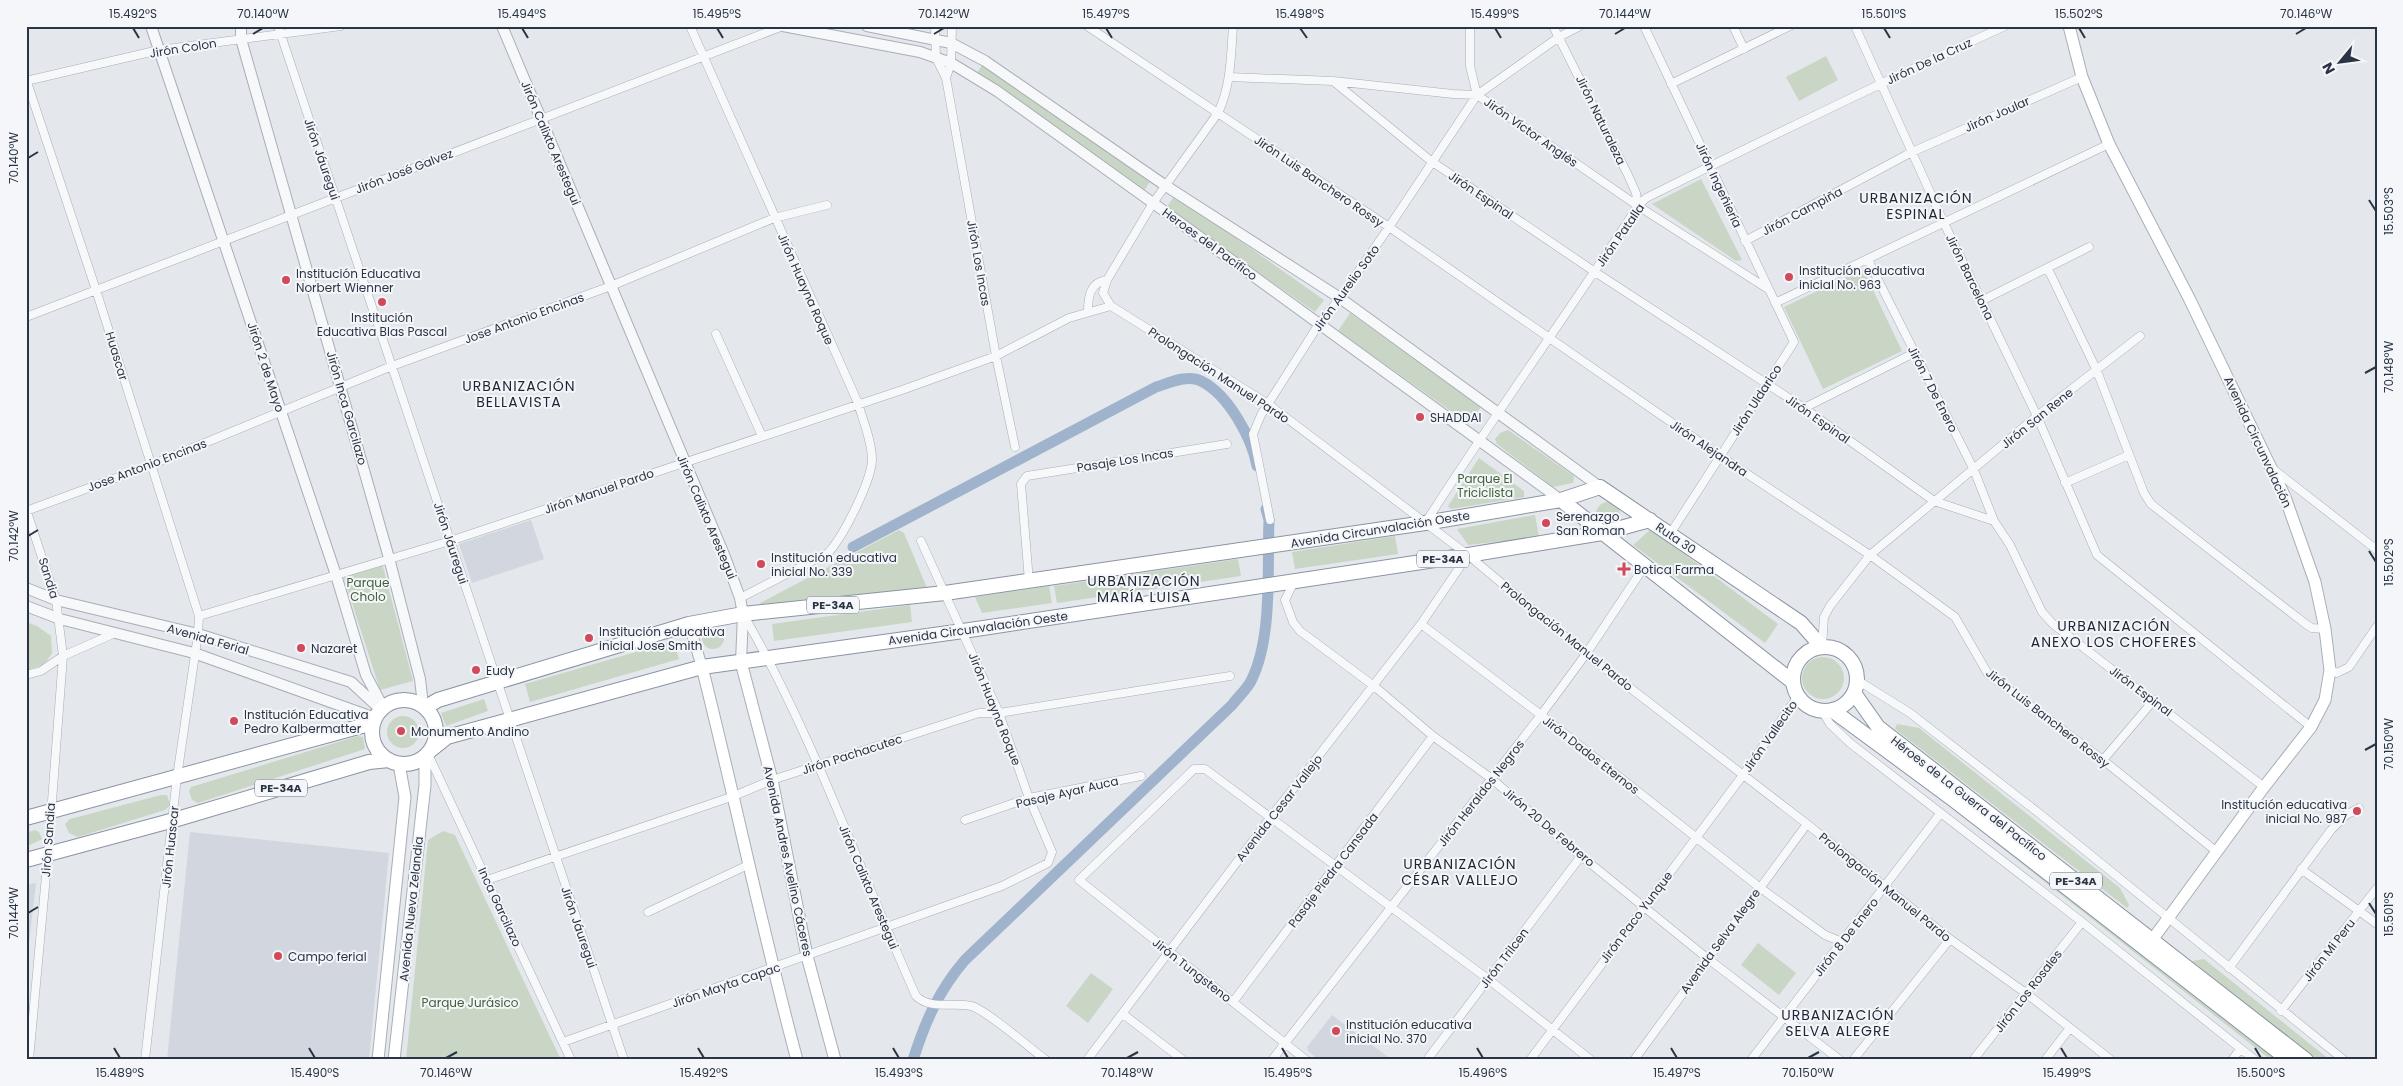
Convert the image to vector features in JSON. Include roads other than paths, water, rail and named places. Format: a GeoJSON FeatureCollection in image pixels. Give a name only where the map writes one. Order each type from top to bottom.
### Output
{"type":"FeatureCollection","features":[{"type":"Feature","properties":{"kind":"highway","name":"Avenida Circunvalación Oeste"},"geometry":{"type":"LineString","coordinates":[[424,706],[438,700],[689,624],[743,614],[945,593],[1425,524],[1561,500],[1600,487]]}},
{"type":"Feature","properties":{"kind":"highway","name":"Ruta 30"},"geometry":{"type":"LineString","coordinates":[[1600,487],[1801,624],[1822,647]]}},
{"type":"Feature","properties":{"kind":"highway","name":"Heroes del Pacífico"},"geometry":{"type":"LineString","coordinates":[[1561,500],[1602,534]]}},
{"type":"Feature","properties":{"kind":"highway","name":"Avenida Circunvalación Oeste"},"geometry":{"type":"LineString","coordinates":[[428,753],[447,737],[702,667],[963,631],[1468,555],[1602,534],[1650,520]]}},
{"type":"Feature","properties":{"kind":"highway"},"geometry":{"type":"LineString","coordinates":[[1602,534],[1793,682]]}},
{"type":"Feature","properties":{"kind":"highway"},"geometry":{"type":"LineString","coordinates":[[1798,696],[1793,682],[1793,675],[1798,660],[1810,650],[1822,647]]}},
{"type":"Feature","properties":{"kind":"highway","name":"Héroes de La Guerra del Pacífico"},"geometry":{"type":"LineString","coordinates":[[1822,647],[1837,649],[1850,658],[1854,665],[1855,687],[1878,727],[2150,944],[2289,1060]]}},
{"type":"Feature","properties":{"kind":"highway"},"geometry":{"type":"LineString","coordinates":[[1827,711],[1845,704],[1855,687]]}},
{"type":"Feature","properties":{"kind":"highway","name":"Héroes de La Guerra del Pacífico"},"geometry":{"type":"LineString","coordinates":[[1798,696],[1809,706],[1827,711],[1950,797],[2306,1060]]}},
{"type":"Feature","properties":{"kind":"highway"},"geometry":{"type":"LineString","coordinates":[[26,818],[177,777],[378,714],[402,699],[424,706],[432,715],[437,728],[428,753],[415,762],[394,762],[380,754],[372,734],[378,714]]}},
{"type":"Feature","properties":{"kind":"highway","name":"PE-34A"},"geometry":{"type":"LineString","coordinates":[[26,860],[174,820],[369,762],[394,762]]}},
{"type":"Feature","properties":{"kind":"main road","name":"Avenida Circunvalación"},"geometry":{"type":"LineString","coordinates":[[2068,26],[2082,77],[2109,144],[2273,469],[2303,542],[2326,629],[2330,670],[2325,700],[2311,728],[2264,787],[2150,944]]}},
{"type":"Feature","properties":{"kind":"main road","name":"Avenida Andres Avelino Cáceres"},"geometry":{"type":"LineString","coordinates":[[741,662],[772,780],[807,956],[835,1060]]}},
{"type":"Feature","properties":{"kind":"main road"},"geometry":{"type":"LineString","coordinates":[[702,667],[750,864],[772,969],[797,1060]]}},
{"type":"Feature","properties":{"kind":"main road","name":"Avenida Nueva Zelandia"},"geometry":{"type":"LineString","coordinates":[[394,1060],[428,753]]}},
{"type":"Feature","properties":{"kind":"main road","name":"Avenida Nueva Zelandia"},"geometry":{"type":"LineString","coordinates":[[378,1060],[405,797],[394,762]]}},
{"type":"Feature","properties":{"kind":"street","name":"Jirón 2 de Mayo"},"geometry":{"type":"LineString","coordinates":[[151,26],[336,574],[378,714]]}},
{"type":"Feature","properties":{"kind":"street","name":"Jirón Inca Garcilazo"},"geometry":{"type":"LineString","coordinates":[[241,26],[242,38],[389,558],[420,679],[424,706]]}},
{"type":"Feature","properties":{"kind":"street","name":"Jirón Colon"},"geometry":{"type":"LineString","coordinates":[[26,81],[159,50],[242,38],[279,30],[341,26]]}},
{"type":"Feature","properties":{"kind":"street","name":"Jirón Calixto Arestegui"},"geometry":{"type":"LineString","coordinates":[[502,26],[725,557],[740,598],[743,614],[768,657],[818,765],[916,996],[921,1000],[949,1006],[961,1005],[977,1008],[1046,1060]]}},
{"type":"Feature","properties":{"kind":"street","name":"Jirón Huayna Roque"},"geometry":{"type":"LineString","coordinates":[[690,26],[702,57],[858,403],[872,460],[858,502],[835,545],[828,553],[740,598]]}},
{"type":"Feature","properties":{"kind":"street","name":"Jirón José Galvez"},"geometry":{"type":"LineString","coordinates":[[26,317],[783,26]]}},
{"type":"Feature","properties":{"kind":"street","name":"Heroes del Pacífico"},"geometry":{"type":"LineString","coordinates":[[783,26],[920,52],[951,63],[997,91],[1561,500]]}},
{"type":"Feature","properties":{"kind":"street","name":"Heroes del Pacífico"},"geometry":{"type":"LineString","coordinates":[[867,26],[951,43],[985,61],[1166,186],[1340,298],[1600,487]]}},
{"type":"Feature","properties":{"kind":"street"},"geometry":{"type":"LineString","coordinates":[[935,26],[936,58],[946,78]]}},
{"type":"Feature","properties":{"kind":"street","name":"Jirón Luis Banchero Rossy"},"geometry":{"type":"LineString","coordinates":[[1088,26],[1550,338]]}},
{"type":"Feature","properties":{"kind":"street"},"geometry":{"type":"LineString","coordinates":[[996,356],[1069,318],[1088,311],[1111,306],[1103,293],[1107,280],[1153,203],[1218,113],[1224,100],[1229,77],[1233,26]]}},
{"type":"Feature","properties":{"kind":"street"},"geometry":{"type":"LineString","coordinates":[[1470,26],[1470,66],[1477,94],[1560,37],[1580,26]]}},
{"type":"Feature","properties":{"kind":"street","name":"Jirón Naturaleza"},"geometry":{"type":"LineString","coordinates":[[1554,26],[1628,175],[1636,193],[1638,206]]}},
{"type":"Feature","properties":{"kind":"street","name":"Jirón Ingeñiería"},"geometry":{"type":"LineString","coordinates":[[1644,26],[1794,342]]}},
{"type":"Feature","properties":{"kind":"street"},"geometry":{"type":"LineString","coordinates":[[1733,26],[1744,49]]}},
{"type":"Feature","properties":{"kind":"street"},"geometry":{"type":"LineString","coordinates":[[1671,84],[1790,26]]}},
{"type":"Feature","properties":{"kind":"street","name":"Jirón Barcelona"},"geometry":{"type":"LineString","coordinates":[[1855,26],[1944,223],[2037,416],[2097,555],[2102,561],[2202,638],[2311,728]]}},
{"type":"Feature","properties":{"kind":"street","name":"Jirón De la Cruz"},"geometry":{"type":"LineString","coordinates":[[1880,83],[2005,26]]}},
{"type":"Feature","properties":{"kind":"street"},"geometry":{"type":"LineString","coordinates":[[946,78],[951,63],[951,43],[954,27]]}},
{"type":"Feature","properties":{"kind":"street","name":"Jirón Jáuregui"},"geometry":{"type":"LineString","coordinates":[[279,30],[624,1060]]}},
{"type":"Feature","properties":{"kind":"street","name":"Jirón Víctor Anglés"},"geometry":{"type":"LineString","coordinates":[[1229,77],[1333,81],[1453,94],[1477,94],[1638,206],[1768,290]]}},
{"type":"Feature","properties":{"kind":"street","name":"Jirón Joular"},"geometry":{"type":"LineString","coordinates":[[1912,152],[2082,77]]}},
{"type":"Feature","properties":{"kind":"street","name":"Jirón Los Incas"},"geometry":{"type":"LineString","coordinates":[[946,78],[996,356],[1015,447]]}},
{"type":"Feature","properties":{"kind":"street","name":"Huascar"},"geometry":{"type":"LineString","coordinates":[[26,81],[96,290],[199,616],[198,634]]}},
{"type":"Feature","properties":{"kind":"street","name":"Jirón Espinal"},"geometry":{"type":"LineString","coordinates":[[1333,81],[1431,161],[1595,272],[1804,408],[1934,501],[1994,521],[2010,545],[2042,612],[2063,632],[2154,700],[2264,787]]}},
{"type":"Feature","properties":{"kind":"street","name":"Jirón Patalla"},"geometry":{"type":"LineString","coordinates":[[1425,524],[1479,439],[1550,338],[1638,206],[1646,198],[1880,83]]}},
{"type":"Feature","properties":{"kind":"street","name":"Jirón Aurelio Soto"},"geometry":{"type":"LineString","coordinates":[[1270,520],[1253,434],[1256,424],[1319,324],[1340,298],[1389,228],[1431,161],[1477,94]]}},
{"type":"Feature","properties":{"kind":"street"},"geometry":{"type":"LineString","coordinates":[[1775,303],[2109,144]]}},
{"type":"Feature","properties":{"kind":"street","name":"Jirón Campiña"},"geometry":{"type":"LineString","coordinates":[[1745,241],[1912,152]]}},
{"type":"Feature","properties":{"kind":"street","name":"Jose Antonio Encinas"},"geometry":{"type":"LineString","coordinates":[[26,510],[150,465],[392,366],[611,286],[774,218],[827,205]]}},
{"type":"Feature","properties":{"kind":"street"},"geometry":{"type":"LineString","coordinates":[[1981,300],[2048,269],[2089,247]]}},
{"type":"Feature","properties":{"kind":"street","name":"Jirón 7 De Enero"},"geometry":{"type":"LineString","coordinates":[[1868,260],[1974,470],[1994,521]]}},
{"type":"Feature","properties":{"kind":"street"},"geometry":{"type":"LineString","coordinates":[[2048,269],[2097,371],[2144,493],[2151,504],[2307,625],[2312,628],[2326,629]]}},
{"type":"Feature","properties":{"kind":"street"},"geometry":{"type":"LineString","coordinates":[[1088,311],[1092,287],[1098,282],[1107,280]]}},
{"type":"Feature","properties":{"kind":"street","name":"Prolongación Manuel Pardo"},"geometry":{"type":"LineString","coordinates":[[1111,306],[1268,404],[1468,555],[1586,654],[1808,824],[1950,939],[2027,994],[2111,1060]]}},
{"type":"Feature","properties":{"kind":"street"},"geometry":{"type":"LineString","coordinates":[[716,334],[762,436]]}},
{"type":"Feature","properties":{"kind":"street","name":"Jirón San Rene"},"geometry":{"type":"LineString","coordinates":[[1822,647],[1824,617],[1830,606],[1870,555],[2037,416],[2140,336]]}},
{"type":"Feature","properties":{"kind":"street","name":"Jirón Alejandra"},"geometry":{"type":"LineString","coordinates":[[1550,338],[1720,456],[1870,555]]}},
{"type":"Feature","properties":{"kind":"street","name":"Jirón Uldarico"},"geometry":{"type":"LineString","coordinates":[[1670,534],[1794,342]]}},
{"type":"Feature","properties":{"kind":"street"},"geometry":{"type":"LineString","coordinates":[[1804,408],[1914,353]]}},
{"type":"Feature","properties":{"kind":"street","name":"Jirón Manuel Pardo"},"geometry":{"type":"LineString","coordinates":[[199,616],[450,541],[996,356]]}},
{"type":"Feature","properties":{"kind":"street","name":"Pasaje Los Incas"},"geometry":{"type":"LineString","coordinates":[[1029,581],[1021,484],[1027,476],[1227,444]]}},
{"type":"Feature","properties":{"kind":"street"},"geometry":{"type":"LineString","coordinates":[[2065,483],[2129,455]]}},
{"type":"Feature","properties":{"kind":"street"},"geometry":{"type":"LineString","coordinates":[[2273,469],[2377,550]]}},
{"type":"Feature","properties":{"kind":"street","name":"Sandia"},"geometry":{"type":"LineString","coordinates":[[26,510],[56,600],[60,619]]}},
{"type":"Feature","properties":{"kind":"street","name":"Jirón Huayna Roque"},"geometry":{"type":"LineString","coordinates":[[921,541],[999,713],[1029,798],[1052,852]]}},
{"type":"Feature","properties":{"kind":"street","name":"Avenida Cesar Vallejo"},"geometry":{"type":"LineString","coordinates":[[1087,1060],[1124,1014],[1271,818],[1422,624],[1468,555]]}},
{"type":"Feature","properties":{"kind":"street","name":"Jirón Luis Banchero Rossy"},"geometry":{"type":"LineString","coordinates":[[1870,555],[1955,616],[1988,674],[2103,760],[2217,852]]}},
{"type":"Feature","properties":{"kind":"street","name":"Jirón Heraldos Negros"},"geometry":{"type":"LineString","coordinates":[[1272,1060],[1541,715],[1586,654],[1644,567]]}},
{"type":"Feature","properties":{"kind":"street","name":"Jirón 20 De Febrero"},"geometry":{"type":"LineString","coordinates":[[1289,582],[1285,600],[1293,622],[1300,631],[1374,686],[1433,736],[1492,779],[1581,856],[1707,958],[1840,1060]]}},
{"type":"Feature","properties":{"kind":"street","name":"Avenida Ferial"},"geometry":{"type":"LineString","coordinates":[[26,588],[56,600],[198,634],[351,682],[368,695],[378,714]]}},
{"type":"Feature","properties":{"kind":"street","name":"Avenida Ferial"},"geometry":{"type":"LineString","coordinates":[[26,606],[60,619],[113,634],[194,653],[378,714]]}},
{"type":"Feature","properties":{"kind":"street"},"geometry":{"type":"LineString","coordinates":[[741,662],[743,614]]}},
{"type":"Feature","properties":{"kind":"street","name":"Jirón Sandia"},"geometry":{"type":"LineString","coordinates":[[29,1060],[48,854],[63,656],[60,619]]}},
{"type":"Feature","properties":{"kind":"street"},"geometry":{"type":"LineString","coordinates":[[689,624],[702,667]]}},
{"type":"Feature","properties":{"kind":"street","name":"Jirón Dados Eternos"},"geometry":{"type":"LineString","coordinates":[[1422,624],[1759,887],[1825,935],[1842,942]]}},
{"type":"Feature","properties":{"kind":"street"},"geometry":{"type":"LineString","coordinates":[[2330,670],[2337,673],[2349,667],[2377,626]]}},
{"type":"Feature","properties":{"kind":"street"},"geometry":{"type":"LineString","coordinates":[[26,675],[41,670],[63,656],[113,634]]}},
{"type":"Feature","properties":{"kind":"street","name":"Jirón Huascar"},"geometry":{"type":"LineString","coordinates":[[145,1060],[174,820],[177,777],[198,634]]}},
{"type":"Feature","properties":{"kind":"street","name":"Jirón Pachacutec"},"geometry":{"type":"LineString","coordinates":[[487,880],[555,855],[734,796],[772,780],[979,714],[999,713],[1230,676]]}},
{"type":"Feature","properties":{"kind":"street"},"geometry":{"type":"LineString","coordinates":[[1855,687],[1921,722],[2040,814],[2281,1011],[2344,1060]]}},
{"type":"Feature","properties":{"kind":"street","name":"Jirón Vallecito"},"geometry":{"type":"LineString","coordinates":[[1743,775],[1798,696]]}},
{"type":"Feature","properties":{"kind":"street"},"geometry":{"type":"LineString","coordinates":[[2103,760],[2154,700]]}},
{"type":"Feature","properties":{"kind":"street"},"geometry":{"type":"LineString","coordinates":[[1827,711],[1830,724],[1850,743],[2082,922],[2254,1060]]}},
{"type":"Feature","properties":{"kind":"street","name":"Pasaje Piedra Cansada"},"geometry":{"type":"LineString","coordinates":[[1233,1002],[1433,736]]}},
{"type":"Feature","properties":{"kind":"street","name":"Inca Garcilazo"},"geometry":{"type":"LineString","coordinates":[[428,753],[571,1060]]}},
{"type":"Feature","properties":{"kind":"street","name":"Jirón Tungsteno"},"geometry":{"type":"LineString","coordinates":[[1271,818],[1205,769],[1194,769],[1079,880],[1306,1060]]}},
{"type":"Feature","properties":{"kind":"street","name":"Jirón Paco Yunque"},"geometry":{"type":"LineString","coordinates":[[1530,1060],[1743,775]]}},
{"type":"Feature","properties":{"kind":"street","name":"Pasaje Ayar Auca"},"geometry":{"type":"LineString","coordinates":[[965,820],[1029,798],[1141,776]]}},
{"type":"Feature","properties":{"kind":"street"},"geometry":{"type":"LineString","coordinates":[[2229,968],[2331,830],[2346,815],[2359,808]]}},
{"type":"Feature","properties":{"kind":"street","name":"Jirón 8 De Enero"},"geometry":{"type":"LineString","coordinates":[[1750,1060],[1940,814]]}},
{"type":"Feature","properties":{"kind":"street"},"geometry":{"type":"LineString","coordinates":[[1271,818],[1488,979],[1591,1060]]}},
{"type":"Feature","properties":{"kind":"street","name":"Avenida Selva Alegre"},"geometry":{"type":"LineString","coordinates":[[1634,1060],[1759,887],[1808,824]]}},
{"type":"Feature","properties":{"kind":"street","name":"Jirón Mayta Capac"},"geometry":{"type":"LineString","coordinates":[[563,1042],[886,929],[1002,886],[1048,863],[1052,852]]}},
{"type":"Feature","properties":{"kind":"street","name":"Jirón Trilcen"},"geometry":{"type":"LineString","coordinates":[[1427,1060],[1581,856]]}},
{"type":"Feature","properties":{"kind":"street"},"geometry":{"type":"LineString","coordinates":[[648,912],[750,864]]}},
{"type":"Feature","properties":{"kind":"street"},"geometry":{"type":"LineString","coordinates":[[2301,869],[2377,924]]}},
{"type":"Feature","properties":{"kind":"street","name":"Jirón Mi Peru"},"geometry":{"type":"LineString","coordinates":[[2281,1011],[2377,888]]}},
{"type":"Feature","properties":{"kind":"street","name":"Jirón Los Rosales"},"geometry":{"type":"LineString","coordinates":[[1973,1060],[2082,922]]}},
{"type":"Feature","properties":{"kind":"street"},"geometry":{"type":"LineString","coordinates":[[1852,1060],[1950,939]]}},
{"type":"Feature","properties":{"kind":"street"},"geometry":{"type":"LineString","coordinates":[[1124,1014],[1183,1060]]}},
{"type":"Feature","properties":{"kind":"street"},"geometry":{"type":"LineString","coordinates":[[2045,1060],[2070,1028]]}},
{"type":"Feature","properties":{"kind":"street"},"geometry":{"type":"LineString","coordinates":[[2232,1060],[2240,1049]]}},
{"type":"Feature","properties":{"kind":"waterway"},"geometry":{"type":"LineString","coordinates":[[853,547],[1156,387],[1178,380],[1196,379],[1211,387],[1220,396],[1229,406],[1244,430],[1257,466]]}},
{"type":"Feature","properties":{"kind":"waterway"},"geometry":{"type":"LineString","coordinates":[[913,1060],[940,995],[965,960],[1232,705],[1251,681],[1263,644],[1268,602],[1269,520],[1266,509]]}},
{"type":"Feature","properties":{"kind":"place","name":"Institución educativa inicial No. 963"},"geometry":{"type":"Point","coordinates":[1789,277]}},
{"type":"Feature","properties":{"kind":"place","name":"Institución Educativa Norbert Wienner"},"geometry":{"type":"Point","coordinates":[286,280]}},
{"type":"Feature","properties":{"kind":"place","name":"Institución Educativa Blas Pascal"},"geometry":{"type":"Point","coordinates":[382,302]}},
{"type":"Feature","properties":{"kind":"place","name":"SHADDAI"},"geometry":{"type":"Point","coordinates":[1420,417]}},
{"type":"Feature","properties":{"kind":"place","name":"Serenazgo San Roman"},"geometry":{"type":"Point","coordinates":[1546,523]}},
{"type":"Feature","properties":{"kind":"place","name":"Institución educativa inicial No. 339"},"geometry":{"type":"Point","coordinates":[761,564]}},
{"type":"Feature","properties":{"kind":"place","name":"Botica Farma"},"geometry":{"type":"Point","coordinates":[1624,569]}},
{"type":"Feature","properties":{"kind":"place","name":"Institución educativa inicial Jose Smith"},"geometry":{"type":"Point","coordinates":[589,638]}},
{"type":"Feature","properties":{"kind":"place","name":"Nazaret"},"geometry":{"type":"Point","coordinates":[301,648]}},
{"type":"Feature","properties":{"kind":"place","name":"Eudy"},"geometry":{"type":"Point","coordinates":[476,670]}},
{"type":"Feature","properties":{"kind":"place","name":"Institución Educativa Pedro Kalbermatter"},"geometry":{"type":"Point","coordinates":[234,721]}},
{"type":"Feature","properties":{"kind":"place","name":"Monumento Andino"},"geometry":{"type":"Point","coordinates":[401,731]}},
{"type":"Feature","properties":{"kind":"place","name":"Institución educativa inicial No. 987"},"geometry":{"type":"Point","coordinates":[2357,811]}},
{"type":"Feature","properties":{"kind":"place","name":"Campo ferial"},"geometry":{"type":"Point","coordinates":[278,956]}},
{"type":"Feature","properties":{"kind":"place","name":"Institución educativa inicial No. 370"},"geometry":{"type":"Point","coordinates":[1336,1031]}},
{"type":"Feature","properties":{"kind":"district","name":"URBANIZACIÓN ESPINAL"},"geometry":{"type":"Point","coordinates":[1916,206]}},
{"type":"Feature","properties":{"kind":"district","name":"URBANIZACIÓN BELLAVISTA"},"geometry":{"type":"Point","coordinates":[519,394]}},
{"type":"Feature","properties":{"kind":"district","name":"URBANIZACIÓN MARÍA LUISA"},"geometry":{"type":"Point","coordinates":[1144,590]}},
{"type":"Feature","properties":{"kind":"district","name":"URBANIZACIÓN ANEXO LOS CHOFERES"},"geometry":{"type":"Point","coordinates":[2114,634]}},
{"type":"Feature","properties":{"kind":"district","name":"URBANIZACIÓN CÉSAR VALLEJO"},"geometry":{"type":"Point","coordinates":[1460,872]}},
{"type":"Feature","properties":{"kind":"district","name":"URBANIZACIÓN SELVA ALEGRE"},"geometry":{"type":"Point","coordinates":[1838,1024]}},
{"type":"Feature","properties":{"kind":"park label","name":"Parque El Triciclista"},"geometry":{"type":"Point","coordinates":[1485,485]}},
{"type":"Feature","properties":{"kind":"park label","name":"Parque Cholo"},"geometry":{"type":"Point","coordinates":[368,589]}},
{"type":"Feature","properties":{"kind":"park label","name":"Parque Jurásico"},"geometry":{"type":"Point","coordinates":[470,1002]}}]}
